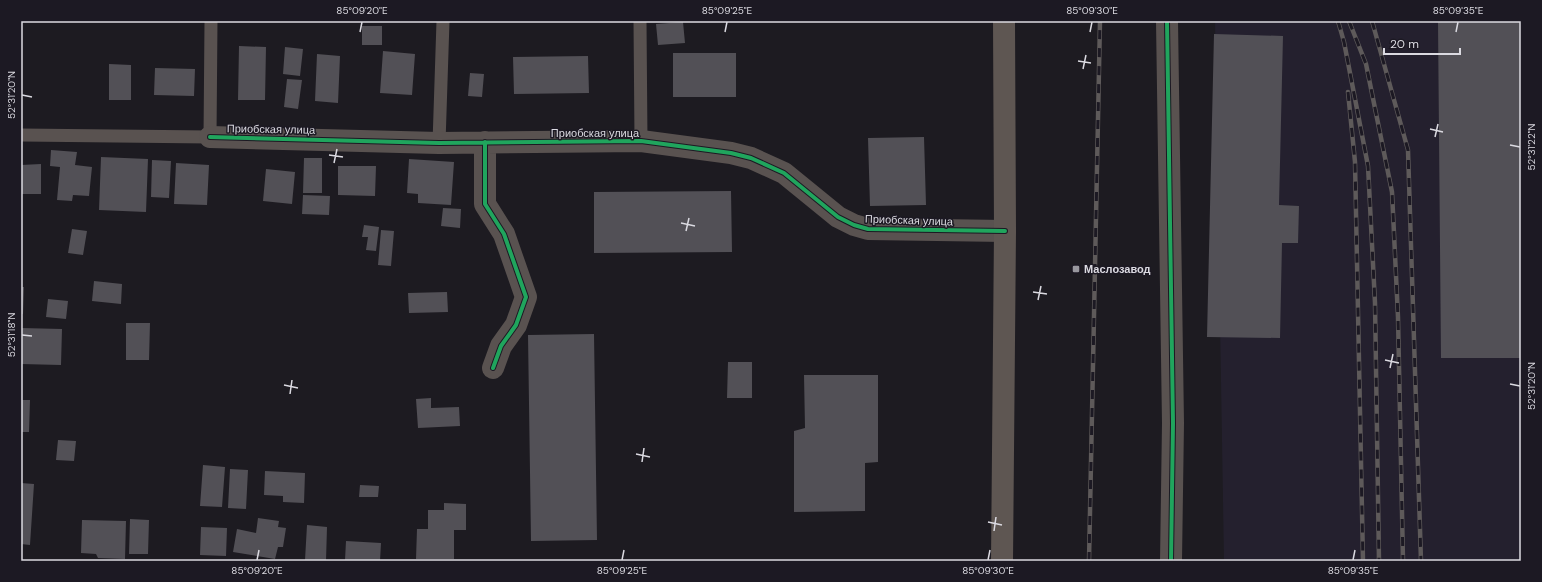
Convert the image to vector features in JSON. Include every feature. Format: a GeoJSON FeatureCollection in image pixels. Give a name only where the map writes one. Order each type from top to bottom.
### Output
{"type":"FeatureCollection","features":[{"type":"Feature","properties":{"kind":"main road"},"geometry":{"type":"LineString","coordinates":[[1002,561],[1005,231],[1004,21]]}},
{"type":"Feature","properties":{"kind":"street"},"geometry":{"type":"LineString","coordinates":[[1167,21],[1173,423],[1171,561]]}},
{"type":"Feature","properties":{"kind":"street","name":"Приобская улица"},"geometry":{"type":"LineString","coordinates":[[210,137],[439,142],[641,141],[731,153],[764,164],[784,173],[838,217],[854,225],[868,229],[1005,231]]}},
{"type":"Feature","properties":{"kind":"street"},"geometry":{"type":"LineString","coordinates":[[485,142],[485,204],[504,234],[526,297],[516,325],[501,346],[493,368]]}},
{"type":"Feature","properties":{"kind":"lane"},"geometry":{"type":"LineString","coordinates":[[210,137],[211,21]]}},
{"type":"Feature","properties":{"kind":"lane"},"geometry":{"type":"LineString","coordinates":[[439,142],[443,21]]}},
{"type":"Feature","properties":{"kind":"lane"},"geometry":{"type":"LineString","coordinates":[[640,21],[641,141]]}},
{"type":"Feature","properties":{"kind":"lane","name":"Приобская улица"},"geometry":{"type":"LineString","coordinates":[[21,135],[210,137]]}},
{"type":"Feature","properties":{"kind":"shaded area"},"geometry":{"type":"Polygon","coordinates":[[[1215,21],[1521,21],[1521,561],[1224,561],[1215,21]]]}},
{"type":"Feature","properties":{"kind":"building"},"geometry":{"type":"Polygon","coordinates":[[[1521,21],[1521,358],[1441,358],[1438,22],[1521,21]]]}},
{"type":"Feature","properties":{"kind":"building"},"geometry":{"type":"Polygon","coordinates":[[[683,22],[685,43],[658,45],[656,24],[683,22]]]}},
{"type":"Feature","properties":{"kind":"building"},"geometry":{"type":"Polygon","coordinates":[[[362,26],[382,26],[382,45],[362,45],[362,26]]]}},
{"type":"Feature","properties":{"kind":"building"},"geometry":{"type":"Polygon","coordinates":[[[1214,34],[1283,36],[1279,205],[1299,206],[1298,243],[1282,243],[1280,338],[1207,337],[1214,34]]]}},
{"type":"Feature","properties":{"kind":"building"},"geometry":{"type":"Polygon","coordinates":[[[239,46],[266,47],[265,100],[238,100],[239,46]]]}},
{"type":"Feature","properties":{"kind":"building"},"geometry":{"type":"Polygon","coordinates":[[[285,47],[303,49],[300,76],[283,74],[285,47]]]}},
{"type":"Feature","properties":{"kind":"building"},"geometry":{"type":"Polygon","coordinates":[[[383,51],[415,54],[412,95],[380,93],[383,51]]]}},
{"type":"Feature","properties":{"kind":"building"},"geometry":{"type":"Polygon","coordinates":[[[673,53],[736,53],[736,97],[673,97],[673,53]]]}},
{"type":"Feature","properties":{"kind":"building"},"geometry":{"type":"Polygon","coordinates":[[[317,54],[340,56],[338,103],[315,101],[317,54]]]}},
{"type":"Feature","properties":{"kind":"building"},"geometry":{"type":"Polygon","coordinates":[[[588,56],[589,93],[514,94],[513,57],[588,56]]]}},
{"type":"Feature","properties":{"kind":"building"},"geometry":{"type":"Polygon","coordinates":[[[109,64],[131,65],[131,100],[109,100],[109,64]]]}},
{"type":"Feature","properties":{"kind":"building"},"geometry":{"type":"Polygon","coordinates":[[[155,68],[195,69],[194,96],[154,95],[155,68]]]}},
{"type":"Feature","properties":{"kind":"building"},"geometry":{"type":"Polygon","coordinates":[[[470,73],[484,74],[482,97],[468,96],[470,73]]]}},
{"type":"Feature","properties":{"kind":"building"},"geometry":{"type":"Polygon","coordinates":[[[287,79],[302,80],[298,109],[284,107],[287,79]]]}},
{"type":"Feature","properties":{"kind":"building"},"geometry":{"type":"Polygon","coordinates":[[[924,137],[926,205],[870,206],[868,138],[924,137]]]}},
{"type":"Feature","properties":{"kind":"building"},"geometry":{"type":"Polygon","coordinates":[[[51,150],[77,152],[75,165],[92,167],[89,196],[73,195],[72,201],[57,200],[60,167],[50,166],[51,150]]]}},
{"type":"Feature","properties":{"kind":"building"},"geometry":{"type":"Polygon","coordinates":[[[101,157],[148,159],[146,212],[99,210],[101,157]]]}},
{"type":"Feature","properties":{"kind":"building"},"geometry":{"type":"Polygon","coordinates":[[[304,158],[322,158],[322,193],[303,193],[304,158]]]}},
{"type":"Feature","properties":{"kind":"building"},"geometry":{"type":"Polygon","coordinates":[[[409,159],[454,162],[451,205],[418,203],[418,194],[407,193],[409,159]]]}},
{"type":"Feature","properties":{"kind":"building"},"geometry":{"type":"Polygon","coordinates":[[[152,160],[171,161],[169,198],[151,197],[152,160]]]}},
{"type":"Feature","properties":{"kind":"building"},"geometry":{"type":"Polygon","coordinates":[[[176,163],[209,165],[207,205],[174,204],[176,163]]]}},
{"type":"Feature","properties":{"kind":"building"},"geometry":{"type":"Polygon","coordinates":[[[41,164],[41,194],[21,194],[21,165],[41,164]]]}},
{"type":"Feature","properties":{"kind":"building"},"geometry":{"type":"Polygon","coordinates":[[[338,166],[376,166],[375,196],[338,195],[338,166]]]}},
{"type":"Feature","properties":{"kind":"building"},"geometry":{"type":"Polygon","coordinates":[[[266,169],[295,172],[292,204],[263,201],[266,169]]]}},
{"type":"Feature","properties":{"kind":"building"},"geometry":{"type":"Polygon","coordinates":[[[731,191],[732,252],[594,253],[594,192],[731,191]]]}},
{"type":"Feature","properties":{"kind":"building"},"geometry":{"type":"Polygon","coordinates":[[[303,195],[330,196],[329,215],[302,214],[303,195]]]}},
{"type":"Feature","properties":{"kind":"building"},"geometry":{"type":"Polygon","coordinates":[[[443,208],[461,209],[460,228],[441,226],[443,208]]]}},
{"type":"Feature","properties":{"kind":"building"},"geometry":{"type":"Polygon","coordinates":[[[364,225],[379,227],[376,251],[366,250],[368,237],[362,237],[364,225]]]}},
{"type":"Feature","properties":{"kind":"building"},"geometry":{"type":"Polygon","coordinates":[[[72,229],[87,231],[83,255],[68,253],[72,229]]]}},
{"type":"Feature","properties":{"kind":"building"},"geometry":{"type":"Polygon","coordinates":[[[381,230],[394,231],[391,266],[378,265],[381,230]]]}},
{"type":"Feature","properties":{"kind":"building"},"geometry":{"type":"Polygon","coordinates":[[[94,281],[122,284],[121,304],[92,301],[94,281]]]}},
{"type":"Feature","properties":{"kind":"building"},"geometry":{"type":"Polygon","coordinates":[[[21,287],[24,287],[23,314],[21,314],[21,287]]]}},
{"type":"Feature","properties":{"kind":"building"},"geometry":{"type":"Polygon","coordinates":[[[447,292],[448,312],[409,313],[408,293],[447,292]]]}},
{"type":"Feature","properties":{"kind":"building"},"geometry":{"type":"Polygon","coordinates":[[[48,299],[68,301],[66,319],[46,317],[48,299]]]}},
{"type":"Feature","properties":{"kind":"building"},"geometry":{"type":"Polygon","coordinates":[[[126,323],[150,323],[149,360],[126,360],[126,323]]]}},
{"type":"Feature","properties":{"kind":"building"},"geometry":{"type":"Polygon","coordinates":[[[21,328],[62,329],[61,365],[21,364],[21,328]]]}},
{"type":"Feature","properties":{"kind":"building"},"geometry":{"type":"Polygon","coordinates":[[[594,334],[597,540],[531,541],[528,335],[594,334]]]}},
{"type":"Feature","properties":{"kind":"building"},"geometry":{"type":"Polygon","coordinates":[[[728,362],[752,362],[752,398],[727,398],[728,362]]]}},
{"type":"Feature","properties":{"kind":"building"},"geometry":{"type":"Polygon","coordinates":[[[804,375],[878,375],[878,462],[865,463],[865,511],[794,512],[794,431],[805,428],[804,375]]]}},
{"type":"Feature","properties":{"kind":"building"},"geometry":{"type":"Polygon","coordinates":[[[431,398],[431,408],[459,407],[460,426],[418,428],[416,399],[431,398]]]}},
{"type":"Feature","properties":{"kind":"building"},"geometry":{"type":"Polygon","coordinates":[[[21,400],[30,400],[29,432],[21,432],[21,400]]]}},
{"type":"Feature","properties":{"kind":"building"},"geometry":{"type":"Polygon","coordinates":[[[58,440],[76,441],[74,461],[56,460],[58,440]]]}},
{"type":"Feature","properties":{"kind":"building"},"geometry":{"type":"Polygon","coordinates":[[[203,465],[225,467],[222,507],[200,506],[203,465]]]}},
{"type":"Feature","properties":{"kind":"building"},"geometry":{"type":"Polygon","coordinates":[[[230,469],[248,470],[246,509],[228,508],[230,469]]]}},
{"type":"Feature","properties":{"kind":"building"},"geometry":{"type":"Polygon","coordinates":[[[265,471],[305,473],[304,503],[283,502],[283,496],[264,495],[265,471]]]}},
{"type":"Feature","properties":{"kind":"building"},"geometry":{"type":"Polygon","coordinates":[[[21,483],[34,484],[30,545],[21,544],[21,483]]]}},
{"type":"Feature","properties":{"kind":"building"},"geometry":{"type":"Polygon","coordinates":[[[360,485],[379,486],[378,497],[359,497],[360,485]]]}},
{"type":"Feature","properties":{"kind":"building"},"geometry":{"type":"Polygon","coordinates":[[[444,503],[466,504],[466,530],[454,530],[454,559],[416,559],[417,529],[428,529],[428,510],[444,510],[444,503]]]}},
{"type":"Feature","properties":{"kind":"building"},"geometry":{"type":"Polygon","coordinates":[[[258,518],[279,521],[278,527],[286,528],[283,547],[278,547],[275,559],[233,552],[237,529],[256,533],[258,518]]]}},
{"type":"Feature","properties":{"kind":"building"},"geometry":{"type":"Polygon","coordinates":[[[130,519],[149,520],[148,554],[129,554],[130,519]]]}},
{"type":"Feature","properties":{"kind":"building"},"geometry":{"type":"Polygon","coordinates":[[[82,520],[126,521],[125,559],[98,558],[96,554],[81,553],[82,520]]]}},
{"type":"Feature","properties":{"kind":"building"},"geometry":{"type":"Polygon","coordinates":[[[307,525],[327,527],[326,561],[305,560],[307,525]]]}},
{"type":"Feature","properties":{"kind":"building"},"geometry":{"type":"Polygon","coordinates":[[[201,527],[227,528],[226,556],[200,555],[201,527]]]}},
{"type":"Feature","properties":{"kind":"building"},"geometry":{"type":"Polygon","coordinates":[[[346,541],[381,543],[380,561],[345,560],[346,541]]]}},
{"type":"Feature","properties":{"kind":"railway"},"geometry":{"type":"LineString","coordinates":[[1089,561],[1100,21]]}},
{"type":"Feature","properties":{"kind":"railway"},"geometry":{"type":"LineString","coordinates":[[1338,21],[1344,42],[1368,166],[1375,303],[1379,561]]}},
{"type":"Feature","properties":{"kind":"railway"},"geometry":{"type":"LineString","coordinates":[[1349,21],[1366,64],[1392,192],[1398,317],[1403,561]]}},
{"type":"Feature","properties":{"kind":"railway"},"geometry":{"type":"LineString","coordinates":[[1372,21],[1408,150],[1421,561]]}},
{"type":"Feature","properties":{"kind":"railway"},"geometry":{"type":"LineString","coordinates":[[1348,92],[1355,162],[1363,561]]}},
{"type":"Feature","properties":{"kind":"cycle path"},"geometry":{"type":"LineString","coordinates":[[1167,21],[1173,423],[1171,561]]}},
{"type":"Feature","properties":{"kind":"cycle path"},"geometry":{"type":"LineString","coordinates":[[210,137],[439,143],[641,141],[731,153],[751,158],[784,173],[838,217],[854,225],[868,229],[1005,231]]}},
{"type":"Feature","properties":{"kind":"cycle path"},"geometry":{"type":"LineString","coordinates":[[485,142],[485,204],[504,234],[526,297],[516,325],[501,346],[493,368]]}},
{"type":"Feature","properties":{"kind":"place","name":"Маслозавод"},"geometry":{"type":"Point","coordinates":[1076,269]}}]}
